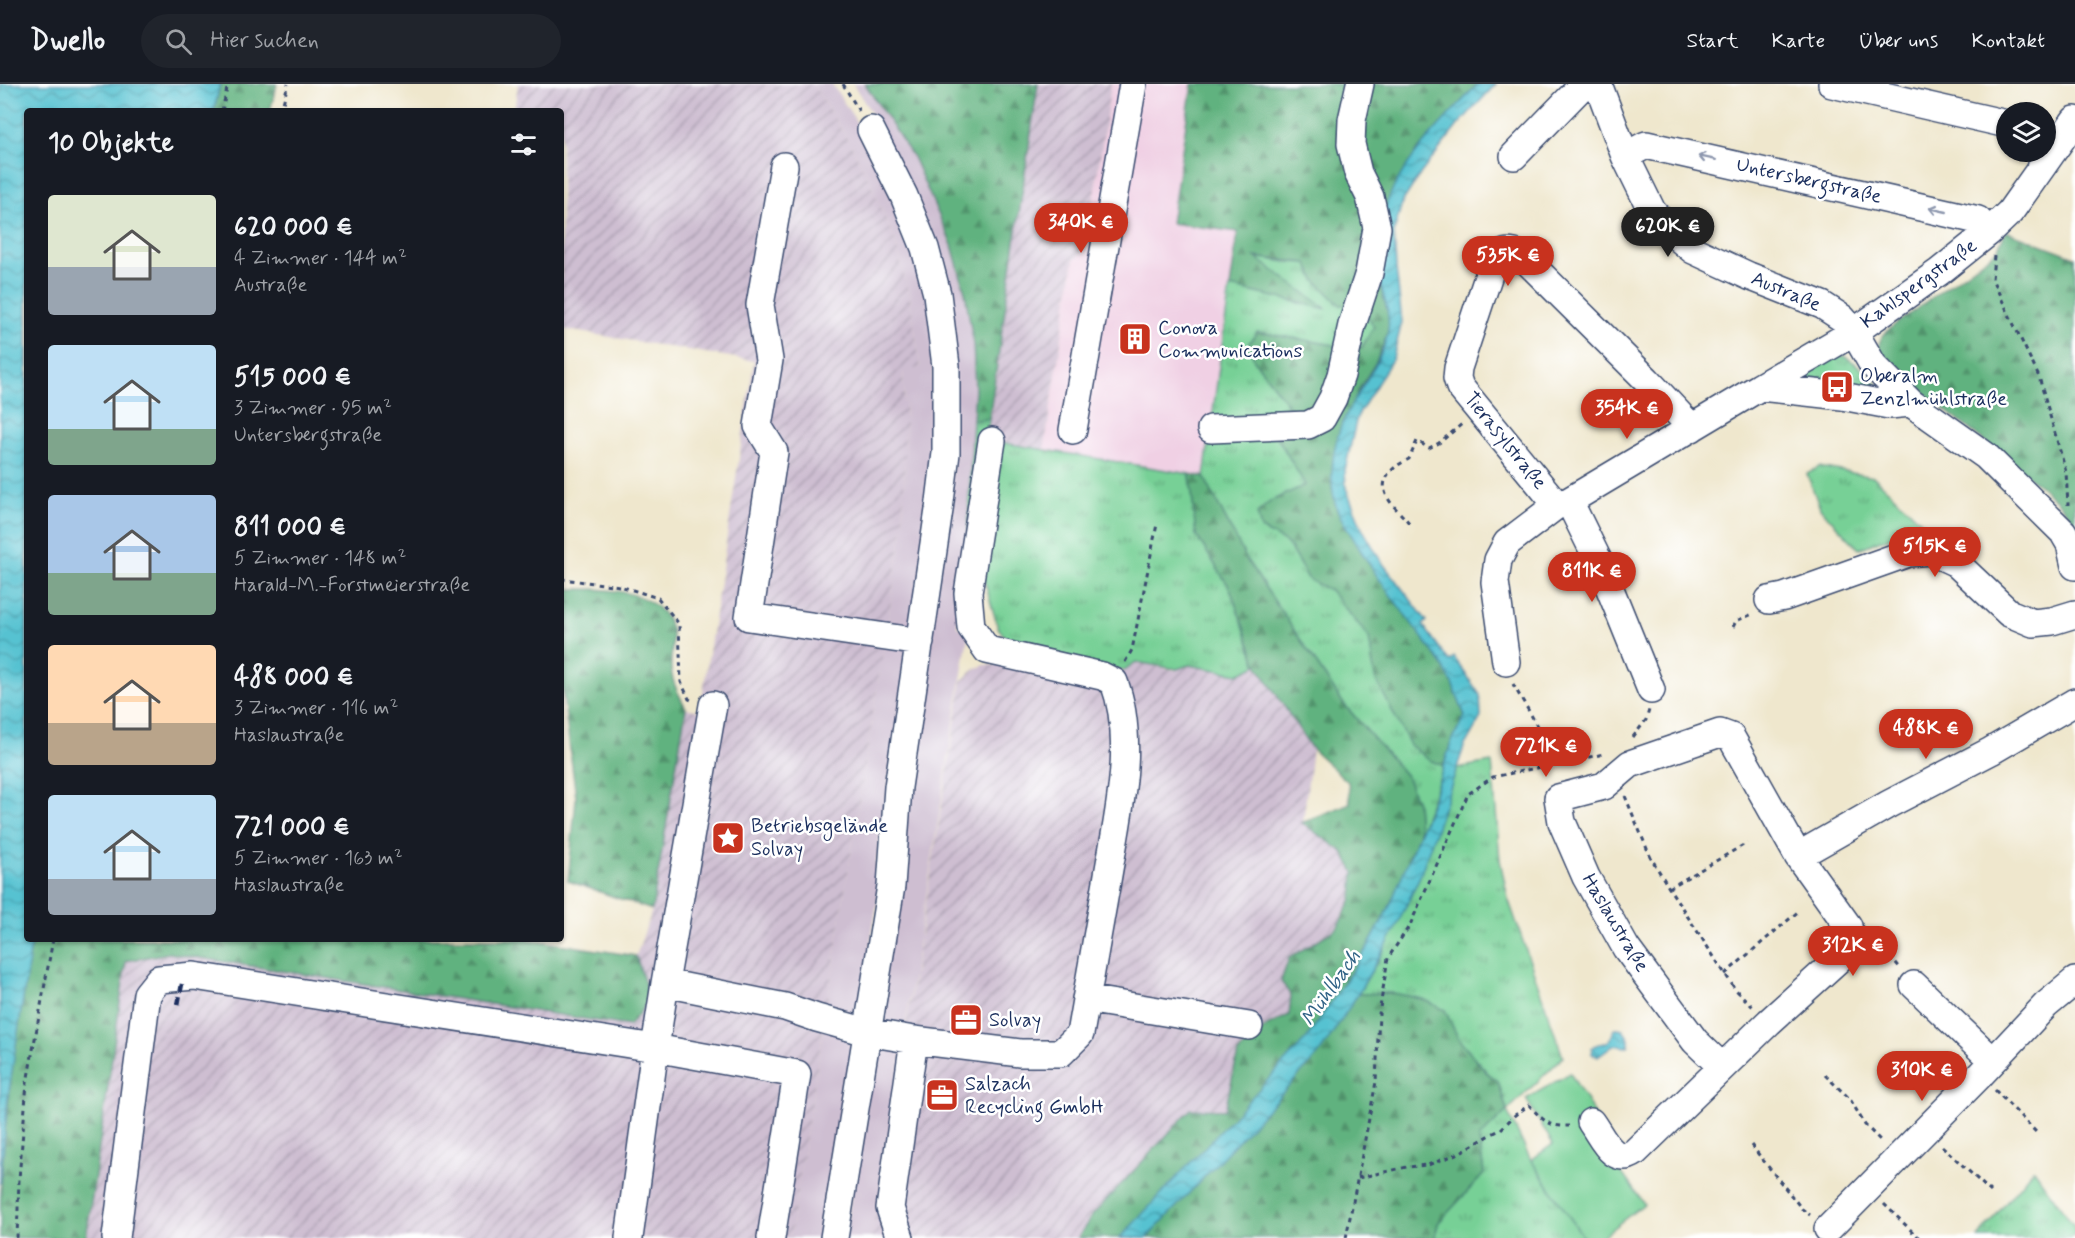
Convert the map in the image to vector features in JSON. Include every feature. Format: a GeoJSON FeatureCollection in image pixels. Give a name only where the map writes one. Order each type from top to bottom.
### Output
{"type":"FeatureCollection","features":[{"type":"Feature","properties":{"kind":"street"},"geometry":{"type":"LineString","coordinates":[[1073,430],[1133,84]]}},
{"type":"Feature","properties":{"kind":"street"},"geometry":{"type":"LineString","coordinates":[[1211,429],[1308,425],[1322,418],[1333,398],[1369,273],[1377,228],[1370,197],[1358,172],[1351,144],[1352,120],[1360,84]]}},
{"type":"Feature","properties":{"kind":"street"},"geometry":{"type":"LineString","coordinates":[[1514,156],[1584,84]]}},
{"type":"Feature","properties":{"kind":"street","name":"Austraße"},"geometry":{"type":"LineString","coordinates":[[1598,84],[1625,156],[1652,211],[1670,231],[1693,250],[1749,276],[1822,305],[1842,318],[1854,332]]}},
{"type":"Feature","properties":{"kind":"street"},"geometry":{"type":"LineString","coordinates":[[1832,84],[1996,121]]}},
{"type":"Feature","properties":{"kind":"street","name":"Kahlspergstraße"},"geometry":{"type":"LineString","coordinates":[[2056,136],[2075,120]]}},
{"type":"Feature","properties":{"kind":"street"},"geometry":{"type":"LineString","coordinates":[[834,1238],[891,886],[898,787],[946,453],[945,357],[937,294],[925,248],[904,196],[871,130]]}},
{"type":"Feature","properties":{"kind":"street","name":"Untersbergstraße"},"geometry":{"type":"LineString","coordinates":[[1625,156],[1646,145],[1978,220],[1989,232]]}},
{"type":"Feature","properties":{"kind":"street","name":"Kahlspergstraße"},"geometry":{"type":"LineString","coordinates":[[2039,162],[2010,212],[1989,232],[1939,272],[1854,332],[1873,365],[1911,404],[1986,456],[2063,532],[2070,544],[2075,566]]}},
{"type":"Feature","properties":{"kind":"street"},"geometry":{"type":"LineString","coordinates":[[784,166],[760,304],[769,360],[758,426],[774,452],[749,616],[920,642]]}},
{"type":"Feature","properties":{"kind":"street","name":"Tierasylstraße"},"geometry":{"type":"LineString","coordinates":[[1651,690],[1599,562],[1563,503],[1478,410],[1460,387],[1456,378],[1492,262],[1499,253],[1510,250],[1521,255],[1669,402],[1692,428]]}},
{"type":"Feature","properties":{"kind":"street"},"geometry":{"type":"LineString","coordinates":[[1506,662],[1495,582],[1498,560],[1508,543],[1563,503],[1854,332]]}},
{"type":"Feature","properties":{"kind":"street"},"geometry":{"type":"LineString","coordinates":[[1760,387],[1842,396],[1889,405],[1911,404]]}},
{"type":"Feature","properties":{"kind":"street"},"geometry":{"type":"LineString","coordinates":[[665,983],[785,1007],[867,1032],[914,1040],[1020,1053],[1061,1053],[1080,1034],[1121,799],[1125,734],[1119,695],[1114,682],[1102,676],[987,650],[971,627],[968,593],[992,441]]}},
{"type":"Feature","properties":{"kind":"street"},"geometry":{"type":"LineString","coordinates":[[1769,600],[1784,597],[1908,553],[1930,552],[1956,563],[2009,614],[2033,623],[2052,621],[2075,614]]}},
{"type":"Feature","properties":{"kind":"street"},"geometry":{"type":"LineString","coordinates":[[1798,855],[1991,751],[2075,702]]}},
{"type":"Feature","properties":{"kind":"street"},"geometry":{"type":"LineString","coordinates":[[629,1238],[665,983],[714,705]]}},
{"type":"Feature","properties":{"kind":"street","name":"Haslaustraße"},"geometry":{"type":"LineString","coordinates":[[1722,1067],[1695,1041],[1626,948],[1586,877],[1562,822],[1558,798],[1604,786],[1611,765],[1630,764],[1720,733],[1731,737],[1798,855],[1848,926]]}},
{"type":"Feature","properties":{"kind":"street"},"geometry":{"type":"LineString","coordinates":[[1591,1122],[1614,1154],[1621,1158],[1629,1157],[1842,956],[1848,946],[1850,935],[1848,926]]}},
{"type":"Feature","properties":{"kind":"street"},"geometry":{"type":"LineString","coordinates":[[116,1238],[147,994],[159,979],[194,976],[655,1048],[797,1074],[771,1238]]}},
{"type":"Feature","properties":{"kind":"street"},"geometry":{"type":"LineString","coordinates":[[1828,1229],[2046,1005],[2075,981]]}},
{"type":"Feature","properties":{"kind":"street"},"geometry":{"type":"LineString","coordinates":[[1914,985],[1987,1068]]}},
{"type":"Feature","properties":{"kind":"street"},"geometry":{"type":"LineString","coordinates":[[1086,999],[1249,1026]]}},
{"type":"Feature","properties":{"kind":"street"},"geometry":{"type":"LineString","coordinates":[[900,1238],[890,1208],[914,1040]]}},
{"type":"Feature","properties":{"kind":"path"},"geometry":{"type":"LineString","coordinates":[[223,108],[228,84]]}},
{"type":"Feature","properties":{"kind":"path"},"geometry":{"type":"LineString","coordinates":[[282,108],[288,84]]}},
{"type":"Feature","properties":{"kind":"path"},"geometry":{"type":"LineString","coordinates":[[843,84],[871,130]]}},
{"type":"Feature","properties":{"kind":"path"},"geometry":{"type":"LineString","coordinates":[[1989,232],[1995,243],[1992,279],[2039,377],[2066,472],[2069,523],[2063,532]]}},
{"type":"Feature","properties":{"kind":"path"},"geometry":{"type":"LineString","coordinates":[[1409,522],[1390,502],[1384,489],[1386,479],[1394,466],[1409,459],[1417,441],[1429,448],[1439,443],[1478,410]]}},
{"type":"Feature","properties":{"kind":"path"},"geometry":{"type":"LineString","coordinates":[[1114,682],[1132,650],[1157,524]]}},
{"type":"Feature","properties":{"kind":"path"},"geometry":{"type":"LineString","coordinates":[[564,579],[620,586],[658,598],[678,624],[681,682],[689,699],[714,705]]}},
{"type":"Feature","properties":{"kind":"path"},"geometry":{"type":"LineString","coordinates":[[1506,662],[1513,685],[1528,710],[1542,741],[1544,754],[1536,769]]}},
{"type":"Feature","properties":{"kind":"path"},"geometry":{"type":"LineString","coordinates":[[1630,740],[1637,735],[1646,720],[1651,706],[1651,690]]}},
{"type":"Feature","properties":{"kind":"path"},"geometry":{"type":"LineString","coordinates":[[1346,1238],[1376,1082],[1379,1014],[1388,958],[1410,925],[1468,794],[1493,777],[1536,769],[1611,765],[1650,856],[1735,989]]}},
{"type":"Feature","properties":{"kind":"path"},"geometry":{"type":"LineString","coordinates":[[1669,888],[1747,843]]}},
{"type":"Feature","properties":{"kind":"path"},"geometry":{"type":"LineString","coordinates":[[1725,974],[1800,910]]}},
{"type":"Feature","properties":{"kind":"path"},"geometry":{"type":"LineString","coordinates":[[1848,926],[1866,927],[1914,985]]}},
{"type":"Feature","properties":{"kind":"path"},"geometry":{"type":"LineString","coordinates":[[17,1238],[19,1179],[27,1083],[52,942]]}},
{"type":"Feature","properties":{"kind":"path"},"geometry":{"type":"LineString","coordinates":[[1987,1068],[2036,1132]]}},
{"type":"Feature","properties":{"kind":"path"},"geometry":{"type":"LineString","coordinates":[[1825,1075],[1850,1099],[1866,1125],[1898,1158]]}},
{"type":"Feature","properties":{"kind":"path"},"geometry":{"type":"LineString","coordinates":[[1358,1178],[1407,1167],[1428,1165],[1456,1154],[1501,1129],[1529,1105],[1546,1123],[1558,1126],[1591,1122]]}},
{"type":"Feature","properties":{"kind":"path"},"geometry":{"type":"LineString","coordinates":[[1925,1131],[1991,1192]]}},
{"type":"Feature","properties":{"kind":"path"},"geometry":{"type":"LineString","coordinates":[[1751,1145],[1802,1209],[1828,1229]]}},
{"type":"Feature","properties":{"kind":"path"},"geometry":{"type":"LineString","coordinates":[[1868,1188],[1919,1238]]}},
{"type":"Feature","properties":{"kind":"shaded area"},"geometry":{"type":"Polygon","coordinates":[[[518,84],[813,84],[852,146],[868,177],[895,240],[910,297],[921,368],[903,371],[906,420],[903,526],[790,1238],[86,1238],[126,961],[169,953],[629,1026],[650,999],[636,956],[652,910],[686,708],[700,711],[754,361],[564,329],[564,108],[514,108],[518,84]]]}},
{"type":"Feature","properties":{"kind":"shaded area"},"geometry":{"type":"Polygon","coordinates":[[[813,84],[832,84],[856,121],[903,211],[933,314],[933,496],[876,865],[881,878],[824,1238],[790,1238],[903,526],[906,420],[903,370],[921,368],[910,297],[895,240],[852,146],[813,84]]]}},
{"type":"Feature","properties":{"kind":"shaded area"},"geometry":{"type":"Polygon","coordinates":[[[853,84],[865,84],[898,132],[913,157],[952,245],[965,292],[973,341],[975,390],[966,565],[957,627],[969,630],[871,1238],[845,1238],[954,455],[911,190],[873,116],[853,84]]]}},
{"type":"Feature","properties":{"kind":"shaded area"},"geometry":{"type":"Polygon","coordinates":[[[1038,84],[1111,84],[1086,249],[1074,260],[1044,450],[986,440],[1038,84]]]}},
{"type":"Feature","properties":{"kind":"shaded area"},"geometry":{"type":"Polygon","coordinates":[[[1111,84],[1192,84],[1171,223],[1238,232],[1204,477],[1044,450],[1074,260],[1086,249],[1111,84]]]}},
{"type":"Feature","properties":{"kind":"shaded area"},"geometry":{"type":"Polygon","coordinates":[[[1136,662],[1175,670],[1189,665],[1238,674],[1257,665],[1312,749],[1303,823],[1343,852],[1354,872],[1352,899],[1337,928],[1289,959],[1291,995],[1289,1015],[1267,1026],[1238,1053],[1225,1110],[1191,1109],[1091,1217],[1078,1238],[871,1238],[962,680],[984,665],[1005,664],[1105,689],[1124,670],[1136,662]]]}},
{"type":"Feature","properties":{"kind":"green space"},"geometry":{"type":"Polygon","coordinates":[[[220,84],[277,84],[271,108],[215,108],[220,84]]]}},
{"type":"Feature","properties":{"kind":"green space"},"geometry":{"type":"Polygon","coordinates":[[[865,84],[1038,84],[989,419],[973,420],[975,390],[973,341],[965,292],[952,245],[913,157],[865,84]]]}},
{"type":"Feature","properties":{"kind":"green space"},"geometry":{"type":"Polygon","coordinates":[[[1192,84],[1478,84],[1415,153],[1377,273],[1390,321],[1387,335],[1376,362],[1358,391],[1332,488],[1337,510],[1363,554],[1441,663],[1452,683],[1465,716],[1451,743],[1444,766],[1429,760],[1410,745],[1375,678],[1369,637],[1330,590],[1309,580],[1287,543],[1261,529],[1257,513],[1271,501],[1305,485],[1275,433],[1298,418],[1254,360],[1249,343],[1257,332],[1352,348],[1362,347],[1374,327],[1362,305],[1340,305],[1315,280],[1307,263],[1255,257],[1327,309],[1230,287],[1238,232],[1171,223],[1192,84]]]}},
{"type":"Feature","properties":{"kind":"green space"},"geometry":{"type":"Polygon","coordinates":[[[2006,231],[2075,257],[2075,524],[2052,497],[1890,365],[1880,353],[1880,340],[1889,329],[1997,250],[2006,231]]]}},
{"type":"Feature","properties":{"kind":"green space"},"geometry":{"type":"Polygon","coordinates":[[[1254,257],[1307,263],[1315,280],[1362,305],[1374,327],[1362,347],[1352,348],[1258,332],[1254,360],[1298,418],[1275,434],[1306,485],[1271,501],[1261,529],[1287,543],[1309,580],[1330,590],[1369,637],[1375,678],[1429,760],[1444,766],[1419,833],[1417,803],[1406,776],[1343,703],[1248,562],[1204,477],[1230,287],[1325,308],[1254,257]]]}},
{"type":"Feature","properties":{"kind":"green space"},"geometry":{"type":"Polygon","coordinates":[[[1835,352],[1855,363],[1882,390],[1793,383],[1835,352]]]}},
{"type":"Feature","properties":{"kind":"green space"},"geometry":{"type":"Polygon","coordinates":[[[989,419],[966,565],[973,420],[989,419]]]}},
{"type":"Feature","properties":{"kind":"green space"},"geometry":{"type":"Polygon","coordinates":[[[998,442],[1190,474],[1196,535],[1230,588],[1257,665],[1238,674],[1189,665],[1177,669],[1136,662],[1124,670],[1103,668],[1021,650],[1007,639],[998,628],[978,559],[998,442]]]}},
{"type":"Feature","properties":{"kind":"green space"},"geometry":{"type":"Polygon","coordinates":[[[1819,467],[1874,477],[1927,527],[1859,549],[1820,508],[1807,474],[1819,467]]]}},
{"type":"Feature","properties":{"kind":"green space"},"geometry":{"type":"Polygon","coordinates":[[[1190,474],[1204,477],[1248,562],[1343,703],[1406,776],[1417,803],[1419,833],[1405,871],[1369,945],[1342,986],[1358,994],[1393,993],[1422,999],[1445,1010],[1459,1040],[1487,1073],[1498,1081],[1507,1111],[1479,1138],[1484,1174],[1438,1223],[1435,1238],[1078,1238],[1091,1217],[1191,1109],[1225,1110],[1238,1053],[1267,1026],[1289,1015],[1291,996],[1281,981],[1289,958],[1337,928],[1352,899],[1354,872],[1343,852],[1302,823],[1350,803],[1348,782],[1312,749],[1257,665],[1230,588],[1196,535],[1190,474]]]}},
{"type":"Feature","properties":{"kind":"green space"},"geometry":{"type":"Polygon","coordinates":[[[566,589],[611,590],[626,593],[654,604],[664,614],[671,628],[672,677],[686,708],[652,910],[568,881],[576,798],[564,703],[566,589]]]}},
{"type":"Feature","properties":{"kind":"green space"},"geometry":{"type":"Polygon","coordinates":[[[1492,762],[1500,860],[1508,898],[1563,1057],[1507,1111],[1531,1160],[1584,1238],[1435,1238],[1438,1223],[1484,1174],[1479,1138],[1507,1110],[1498,1081],[1459,1040],[1445,1010],[1422,999],[1393,993],[1358,994],[1383,952],[1420,876],[1457,768],[1492,762]]]}},
{"type":"Feature","properties":{"kind":"green space"},"geometry":{"type":"Polygon","coordinates":[[[32,942],[546,942],[636,956],[650,999],[629,1026],[169,953],[126,961],[86,1238],[0,1238],[6,1125],[32,942]]]}},
{"type":"Feature","properties":{"kind":"green space"},"geometry":{"type":"Polygon","coordinates":[[[1570,1073],[1597,1118],[1587,1124],[1644,1204],[1600,1238],[1584,1238],[1531,1160],[1553,1144],[1526,1099],[1570,1073]]]}},
{"type":"Feature","properties":{"kind":"green space"},"geometry":{"type":"Polygon","coordinates":[[[2033,1169],[2075,1227],[2075,1234],[2072,1238],[1978,1238],[2033,1169]]]}},
{"type":"Feature","properties":{"kind":"water"},"geometry":{"type":"Polygon","coordinates":[[[0,84],[220,84],[215,108],[24,108],[24,942],[32,942],[8,1098],[0,1184],[0,84]]]}},
{"type":"Feature","properties":{"kind":"water"},"geometry":{"type":"Polygon","coordinates":[[[1478,84],[1496,84],[1459,124],[1421,173],[1403,201],[1394,231],[1402,322],[1393,358],[1357,417],[1345,470],[1346,488],[1362,528],[1381,561],[1427,621],[1423,625],[1449,661],[1454,657],[1480,695],[1481,717],[1464,747],[1420,876],[1395,930],[1358,994],[1319,1054],[1147,1238],[1120,1238],[1307,1038],[1342,986],[1369,945],[1388,910],[1433,800],[1451,743],[1465,716],[1441,663],[1386,588],[1343,521],[1334,499],[1332,479],[1333,458],[1340,429],[1345,416],[1380,356],[1388,331],[1388,316],[1379,280],[1377,260],[1379,229],[1386,205],[1410,161],[1478,84]]]}},
{"type":"Feature","properties":{"kind":"water"},"geometry":{"type":"Polygon","coordinates":[[[1623,1029],[1629,1039],[1629,1045],[1626,1047],[1613,1045],[1598,1056],[1592,1054],[1592,1048],[1595,1045],[1608,1042],[1614,1030],[1623,1029]]]}},
{"type":"Feature","properties":{"kind":"railway"},"geometry":{"type":"LineString","coordinates":[[178,1005],[182,984]]}},
{"type":"Feature","properties":{"kind":"place","name":"Conova Communications"},"geometry":{"type":"Point","coordinates":[1135,339]}},
{"type":"Feature","properties":{"kind":"place","name":"Oberalm Zenzlmühlstraße"},"geometry":{"type":"Point","coordinates":[1837,387]}},
{"type":"Feature","properties":{"kind":"place","name":"Betriebsgelände Solvay"},"geometry":{"type":"Point","coordinates":[728,838]}},
{"type":"Feature","properties":{"kind":"place","name":"Solvay"},"geometry":{"type":"Point","coordinates":[966,1020]}},
{"type":"Feature","properties":{"kind":"place","name":"Salzach Recycling GmbH"},"geometry":{"type":"Point","coordinates":[942,1095]}},
{"type":"Feature","properties":{"kind":"water label","name":"Mühlbach"},"geometry":{"type":"Point","coordinates":[1331,988]}}]}
